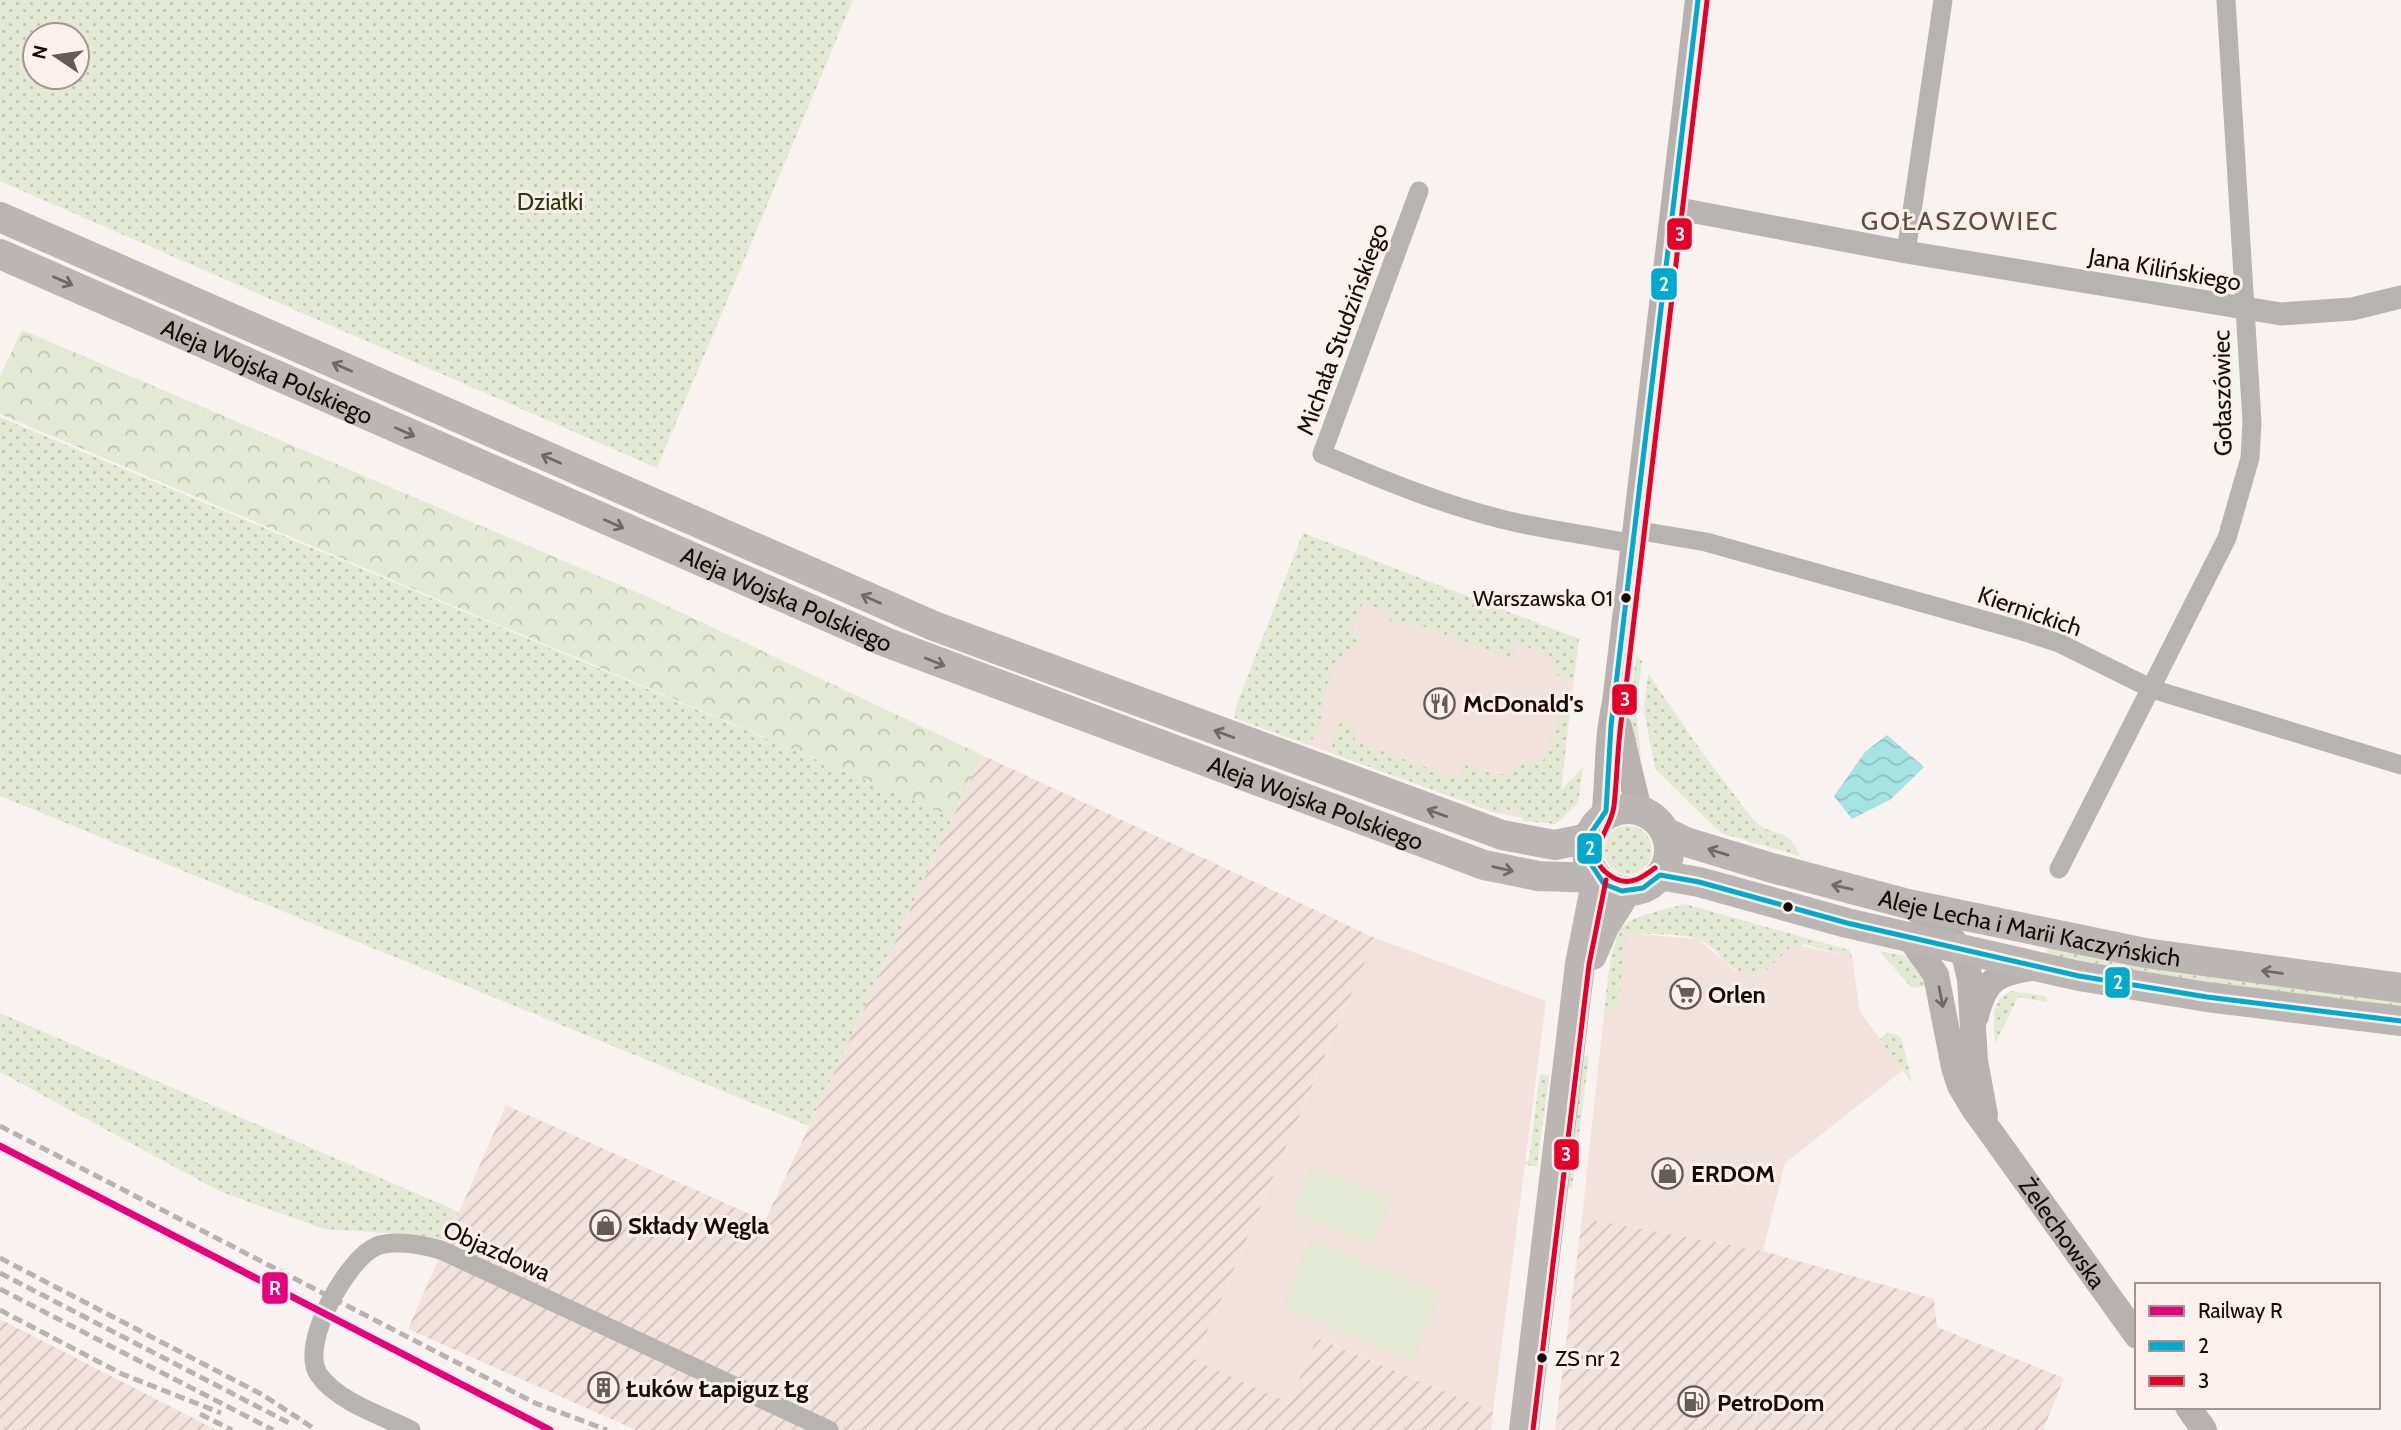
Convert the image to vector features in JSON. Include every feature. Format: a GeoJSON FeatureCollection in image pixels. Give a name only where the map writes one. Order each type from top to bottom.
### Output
{"type":"FeatureCollection","features":[{"type":"Feature","properties":{"kind":"main road"},"geometry":{"type":"LineString","coordinates":[[1596,828],[1624,809],[1639,810],[1654,819],[1665,832],[1669,851],[1660,875],[1649,886],[1626,891],[1611,888],[1597,878],[1588,859],[1596,828],[1615,703],[1698,0]]}},
{"type":"Feature","properties":{"kind":"main road","name":"Aleja Wojska Polskiego"},"geometry":{"type":"LineString","coordinates":[[0,217],[934,626],[1468,824],[1540,844],[1570,843],[1596,828]]}},
{"type":"Feature","properties":{"kind":"main road","name":"Aleja Wojska Polskiego"},"geometry":{"type":"LineString","coordinates":[[0,254],[748,583],[973,677],[1484,865],[1538,876],[1597,878]]}},
{"type":"Feature","properties":{"kind":"main road"},"geometry":{"type":"LineString","coordinates":[[1615,703],[1639,810]]}},
{"type":"Feature","properties":{"kind":"main road","name":"Aleje Lecha i Marii Kaczyńskich"},"geometry":{"type":"LineString","coordinates":[[1665,832],[1686,842],[1772,868],[1908,904],[2145,953],[2401,988]]}},
{"type":"Feature","properties":{"kind":"main road","name":"Aleje Lecha i Marii Kaczyńskich"},"geometry":{"type":"LineString","coordinates":[[1660,875],[1699,882],[1910,939],[2036,967],[2159,990],[2401,1021]]}},
{"type":"Feature","properties":{"kind":"main road"},"geometry":{"type":"LineString","coordinates":[[1524,1430],[1577,998],[1597,878]]}},
{"type":"Feature","properties":{"kind":"main road"},"geometry":{"type":"LineString","coordinates":[[1577,998],[1596,943],[1626,891]]}},
{"type":"Feature","properties":{"kind":"main road","name":"Żelechowska"},"geometry":{"type":"LineString","coordinates":[[1908,904],[1948,932],[1960,948],[1970,979],[1973,1035],[1988,1127]]}},
{"type":"Feature","properties":{"kind":"main road","name":"Żelechowska"},"geometry":{"type":"LineString","coordinates":[[1910,939],[1936,975],[1960,1086],[2135,1333]]}},
{"type":"Feature","properties":{"kind":"main road"},"geometry":{"type":"LineString","coordinates":[[1973,1035],[1982,994],[1992,980],[1999,975],[2036,967]]}},
{"type":"Feature","properties":{"kind":"main road"},"geometry":{"type":"LineString","coordinates":[[2189,1409],[2204,1430]]}},
{"type":"Feature","properties":{"kind":"street"},"geometry":{"type":"LineString","coordinates":[[1906,252],[1943,0]]}},
{"type":"Feature","properties":{"kind":"street","name":"Gołaszówiec"},"geometry":{"type":"LineString","coordinates":[[2059,869],[2227,538],[2250,458],[2252,422],[2226,0]]}},
{"type":"Feature","properties":{"kind":"street","name":"Michała Studzińskiego"},"geometry":{"type":"LineString","coordinates":[[1419,191],[1322,454],[1398,486],[1519,523],[1634,537]]}},
{"type":"Feature","properties":{"kind":"street","name":"Jana Kilińskiego"},"geometry":{"type":"LineString","coordinates":[[1674,208],[1906,252],[2281,314],[2352,309],[2401,297]]}},
{"type":"Feature","properties":{"kind":"street","name":"Kiernickich"},"geometry":{"type":"LineString","coordinates":[[1634,537],[1706,542],[2019,629],[2059,643],[2152,689],[2401,765]]}},
{"type":"Feature","properties":{"kind":"street","name":"Objazdowa"},"geometry":{"type":"LineString","coordinates":[[411,1430],[334,1390],[317,1374],[314,1364],[313,1352],[318,1326],[345,1279],[369,1251],[385,1245],[400,1244],[442,1250],[829,1430]]}},
{"type":"Feature","properties":{"kind":"shaded area"},"geometry":{"type":"Polygon","coordinates":[[[1303,533],[1579,639],[1556,824],[1496,813],[1235,718],[1236,707],[1303,533]]]}},
{"type":"Feature","properties":{"kind":"shaded area"},"geometry":{"type":"Polygon","coordinates":[[[982,755],[1375,938],[1195,1360],[1289,1403],[1317,1338],[1493,1412],[1491,1430],[636,1430],[408,1329],[506,1105],[765,1221],[982,755]]]}},
{"type":"Feature","properties":{"kind":"shaded area"},"geometry":{"type":"Polygon","coordinates":[[[1625,933],[1698,939],[1734,970],[1762,974],[1794,944],[1852,957],[1860,1012],[1903,1070],[1785,1163],[1763,1251],[1582,1218],[1604,1013],[1618,1008],[1625,933]]]}},
{"type":"Feature","properties":{"kind":"shaded area"},"geometry":{"type":"Polygon","coordinates":[[[1375,938],[1546,1001],[1493,1412],[1318,1338],[1289,1403],[1195,1360],[1375,938]]]}},
{"type":"Feature","properties":{"kind":"shaded area"},"geometry":{"type":"Polygon","coordinates":[[[1582,1218],[1763,1251],[1934,1299],[1937,1327],[2064,1378],[2043,1430],[1555,1430],[1582,1218]]]}},
{"type":"Feature","properties":{"kind":"shaded area"},"geometry":{"type":"Polygon","coordinates":[[[0,1319],[216,1430],[0,1430],[0,1319]]]}},
{"type":"Feature","properties":{"kind":"green space","name":"Działki"},"geometry":{"type":"Polygon","coordinates":[[[0,0],[853,0],[657,468],[0,181],[0,0]]]}},
{"type":"Feature","properties":{"kind":"green space"},"geometry":{"type":"Polygon","coordinates":[[[22,330],[648,597],[982,755],[953,817],[0,414],[0,376],[22,330]]]}},
{"type":"Feature","properties":{"kind":"green space"},"geometry":{"type":"Polygon","coordinates":[[[0,417],[953,817],[809,1126],[0,796],[0,417]]]}},
{"type":"Feature","properties":{"kind":"green space"},"geometry":{"type":"Polygon","coordinates":[[[1303,533],[1579,639],[1573,682],[1555,674],[1552,657],[1520,644],[1513,646],[1514,660],[1510,659],[1414,623],[1389,623],[1391,614],[1363,602],[1351,632],[1367,638],[1346,652],[1333,667],[1320,725],[1308,745],[1235,718],[1236,707],[1303,533]]]}},
{"type":"Feature","properties":{"kind":"green space"},"geometry":{"type":"Polygon","coordinates":[[[1636,656],[1642,661],[1636,711],[1641,757],[1638,761],[1629,714],[1636,656]]]}},
{"type":"Feature","properties":{"kind":"green space"},"geometry":{"type":"Polygon","coordinates":[[[1648,673],[1697,746],[1749,814],[1763,827],[1791,840],[1799,856],[1721,833],[1655,769],[1644,710],[1648,673]]]}},
{"type":"Feature","properties":{"kind":"green space"},"geometry":{"type":"Polygon","coordinates":[[[1558,710],[1570,710],[1561,790],[1583,767],[1578,803],[1556,824],[1523,821],[1523,814],[1504,809],[1496,813],[1332,753],[1331,749],[1340,723],[1352,724],[1355,741],[1454,778],[1462,777],[1461,764],[1495,774],[1507,774],[1523,763],[1544,760],[1559,718],[1558,710]]]}},
{"type":"Feature","properties":{"kind":"green space"},"geometry":{"type":"Polygon","coordinates":[[[1628,826],[1645,833],[1652,850],[1645,867],[1628,874],[1611,867],[1604,850],[1611,833],[1628,826]]]}},
{"type":"Feature","properties":{"kind":"green space"},"geometry":{"type":"Polygon","coordinates":[[[1685,904],[1849,950],[1852,957],[1803,944],[1799,949],[1794,944],[1762,974],[1748,973],[1729,965],[1706,943],[1697,939],[1626,933],[1618,1008],[1604,1013],[1610,965],[1621,929],[1640,917],[1685,904]]]}},
{"type":"Feature","properties":{"kind":"green space"},"geometry":{"type":"Polygon","coordinates":[[[2048,947],[2179,973],[2401,999],[2401,1009],[2221,987],[2046,957],[2048,947]]]}},
{"type":"Feature","properties":{"kind":"green space"},"geometry":{"type":"Polygon","coordinates":[[[1879,951],[1910,957],[1933,985],[1912,988],[1879,951]]]}},
{"type":"Feature","properties":{"kind":"green space"},"geometry":{"type":"Polygon","coordinates":[[[2011,991],[2045,996],[2047,1002],[2018,997],[1995,1044],[1996,1006],[2004,995],[2011,991]]]}},
{"type":"Feature","properties":{"kind":"green space"},"geometry":{"type":"Polygon","coordinates":[[[0,1013],[459,1212],[447,1240],[324,1229],[219,1191],[0,1072],[0,1013]]]}},
{"type":"Feature","properties":{"kind":"green space"},"geometry":{"type":"Polygon","coordinates":[[[1887,1033],[1898,1035],[1902,1040],[1912,1083],[1880,1039],[1887,1033]]]}},
{"type":"Feature","properties":{"kind":"green space"},"geometry":{"type":"Polygon","coordinates":[[[1583,1056],[1589,1057],[1572,1189],[1567,1189],[1583,1056]]]}},
{"type":"Feature","properties":{"kind":"green space"},"geometry":{"type":"Polygon","coordinates":[[[1540,1074],[1549,1076],[1537,1167],[1523,1164],[1529,1160],[1540,1074]]]}},
{"type":"Feature","properties":{"kind":"green space"},"geometry":{"type":"Polygon","coordinates":[[[1313,1167],[1392,1199],[1372,1245],[1293,1211],[1313,1167]]]}},
{"type":"Feature","properties":{"kind":"green space"},"geometry":{"type":"Polygon","coordinates":[[[1311,1240],[1440,1293],[1412,1361],[1284,1307],[1311,1240]]]}},
{"type":"Feature","properties":{"kind":"water"},"geometry":{"type":"Polygon","coordinates":[[[1887,735],[1924,767],[1890,800],[1852,819],[1834,796],[1865,752],[1887,735]]]}},
{"type":"Feature","properties":{"kind":"railway"},"geometry":{"type":"LineString","coordinates":[[0,1126],[535,1403],[607,1430]]}},
{"type":"Feature","properties":{"kind":"railway"},"geometry":{"type":"LineString","coordinates":[[0,1258],[263,1395],[316,1430]]}},
{"type":"Feature","properties":{"kind":"railway"},"geometry":{"type":"LineString","coordinates":[[0,1273],[293,1425]]}},
{"type":"Feature","properties":{"kind":"railway"},"geometry":{"type":"LineString","coordinates":[[0,1289],[273,1430]]}},
{"type":"Feature","properties":{"kind":"railway"},"geometry":{"type":"LineString","coordinates":[[0,1310],[122,1374],[221,1413]]}},
{"type":"Feature","properties":{"kind":"railway"},"geometry":{"type":"LineString","coordinates":[[200,1414],[232,1430]]}},
{"type":"Feature","properties":{"kind":"rail line","name":"R"},"geometry":{"type":"LineString","coordinates":[[0,1146],[550,1430]]}},
{"type":"Feature","properties":{"kind":"transit line","name":"2"},"geometry":{"type":"LineString","coordinates":[[1698,0],[1611,726],[1606,811],[1591,833],[1589,861],[1604,884],[1622,891],[1643,888],[1660,875],[1699,882],[1847,923],[2079,976],[2207,997],[2401,1021]]}},
{"type":"Feature","properties":{"kind":"transit line","name":"3"},"geometry":{"type":"LineString","coordinates":[[1655,868],[1637,880],[1621,881],[1604,871],[1598,863],[1597,854],[1614,806],[1620,729],[1707,1]]}},
{"type":"Feature","properties":{"kind":"transit line","name":"3"},"geometry":{"type":"LineString","coordinates":[[1533,1430],[1589,965],[1606,880]]}},
{"type":"Feature","properties":{"kind":"place","name":"Warszawska 01"},"geometry":{"type":"Point","coordinates":[1626,598]}},
{"type":"Feature","properties":{"kind":"place","name":"McDonald's"},"geometry":{"type":"Point","coordinates":[1440,703]}},
{"type":"Feature","properties":{"kind":"place","name":"Orlen"},"geometry":{"type":"Point","coordinates":[1685,994]}},
{"type":"Feature","properties":{"kind":"place","name":"ERDOM"},"geometry":{"type":"Point","coordinates":[1668,1173]}},
{"type":"Feature","properties":{"kind":"place","name":"Składy Węgla"},"geometry":{"type":"Point","coordinates":[605,1225]}},
{"type":"Feature","properties":{"kind":"place","name":"ZS nr 2"},"geometry":{"type":"Point","coordinates":[1542,1358]}},
{"type":"Feature","properties":{"kind":"place","name":"Łuków Łapiguz Łg"},"geometry":{"type":"Point","coordinates":[603,1388]}},
{"type":"Feature","properties":{"kind":"place","name":"PetroDom"},"geometry":{"type":"Point","coordinates":[1694,1402]}},
{"type":"Feature","properties":{"kind":"district","name":"GOŁASZOWIEC"},"geometry":{"type":"Point","coordinates":[1960,221]}}]}
